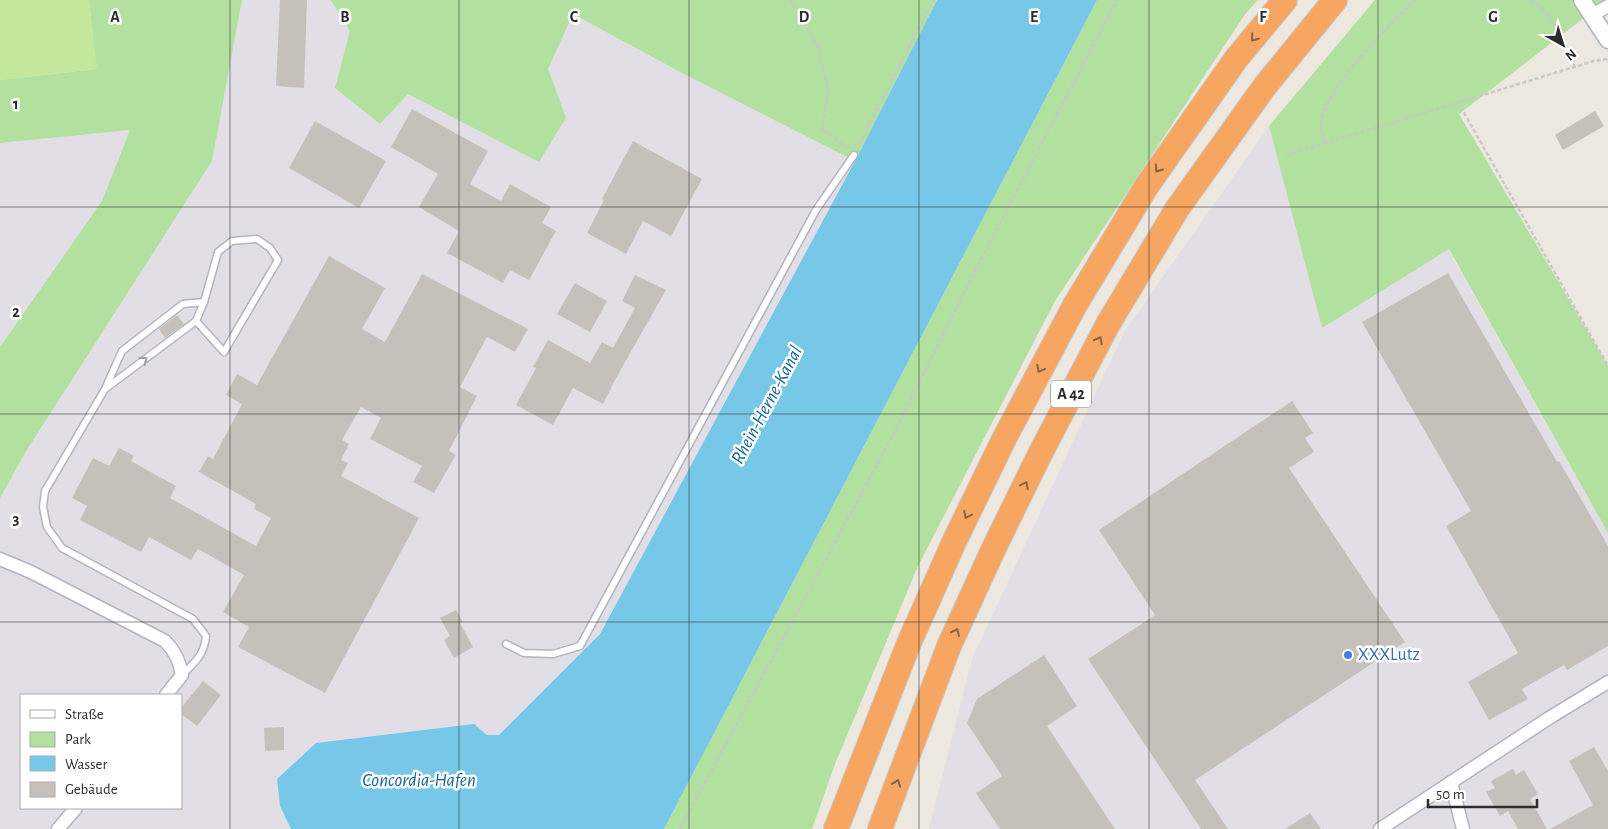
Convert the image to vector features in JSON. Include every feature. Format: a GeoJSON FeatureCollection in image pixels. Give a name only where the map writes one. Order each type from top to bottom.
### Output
{"type":"FeatureCollection","features":[{"type":"Feature","properties":{"kind":"highway","name":"A 42"},"geometry":{"type":"LineString","coordinates":[[836,829],[909,643],[950,550],[1004,438],[1075,304],[1146,187],[1236,59],[1285,0]]}},
{"type":"Feature","properties":{"kind":"highway","name":"A 42"},"geometry":{"type":"LineString","coordinates":[[880,829],[949,646],[1040,454],[1108,324],[1177,209],[1265,86],[1335,0]]}},
{"type":"Feature","properties":{"kind":"street"},"geometry":{"type":"LineString","coordinates":[[1582,0],[1608,40]]}},
{"type":"Feature","properties":{"kind":"street"},"geometry":{"type":"LineString","coordinates":[[1592,15],[1608,6]]}},
{"type":"Feature","properties":{"kind":"street"},"geometry":{"type":"LineString","coordinates":[[0,559],[31,572],[165,642],[177,658],[182,675],[167,694]]}},
{"type":"Feature","properties":{"kind":"street"},"geometry":{"type":"LineString","coordinates":[[1380,829],[1549,718],[1608,682]]}},
{"type":"Feature","properties":{"kind":"street"},"geometry":{"type":"LineString","coordinates":[[1451,782],[1464,829]]}},
{"type":"Feature","properties":{"kind":"street"},"geometry":{"type":"LineString","coordinates":[[58,829],[75,809]]}},
{"type":"Feature","properties":{"kind":"lane"},"geometry":{"type":"LineString","coordinates":[[506,644],[524,653],[553,654],[580,646],[816,210],[854,155]]}},
{"type":"Feature","properties":{"kind":"lane"},"geometry":{"type":"LineString","coordinates":[[105,389],[196,321],[204,302],[218,252],[232,242],[257,239],[270,248],[278,260],[224,352],[196,321]]}},
{"type":"Feature","properties":{"kind":"lane"},"geometry":{"type":"LineString","coordinates":[[182,675],[201,655],[204,647],[206,636],[193,619],[62,548],[46,527],[43,507],[46,491],[105,389],[122,351],[183,304],[204,302]]}},
{"type":"Feature","properties":{"kind":"path"},"geometry":{"type":"LineString","coordinates":[[790,0],[818,47],[828,90],[822,132],[828,132],[854,155],[934,0]]}},
{"type":"Feature","properties":{"kind":"path"},"geometry":{"type":"LineString","coordinates":[[680,829],[893,435],[975,270],[1116,0]]}},
{"type":"Feature","properties":{"kind":"path"},"geometry":{"type":"LineString","coordinates":[[1326,144],[1321,124],[1324,111],[1335,91],[1347,74],[1414,0]]}},
{"type":"Feature","properties":{"kind":"path"},"geometry":{"type":"LineString","coordinates":[[1531,0],[1539,5],[1556,26],[1575,67]]}},
{"type":"Feature","properties":{"kind":"path"},"geometry":{"type":"LineString","coordinates":[[1286,155],[1575,67],[1608,59]]}},
{"type":"Feature","properties":{"kind":"path"},"geometry":{"type":"LineString","coordinates":[[1455,103],[1463,111],[1608,366]]}},
{"type":"Feature","properties":{"kind":"shaded area"},"geometry":{"type":"Polygon","coordinates":[[[242,0],[399,0],[548,69],[573,14],[682,73],[855,161],[600,634],[499,735],[487,735],[280,806],[291,829],[0,829],[0,498],[25,453],[212,161],[242,0]]]}},
{"type":"Feature","properties":{"kind":"shaded area"},"geometry":{"type":"Polygon","coordinates":[[[1269,126],[1322,327],[1448,249],[1608,533],[1608,829],[929,829],[972,659],[1124,332],[1269,126]]]}},
{"type":"Feature","properties":{"kind":"shaded area"},"geometry":{"type":"Polygon","coordinates":[[[130,130],[102,201],[0,347],[0,143],[130,130]]]}},
{"type":"Feature","properties":{"kind":"green space"},"geometry":{"type":"Polygon","coordinates":[[[0,0],[89,0],[97,69],[0,80],[0,0]]]}},
{"type":"Feature","properties":{"kind":"green space"},"geometry":{"type":"Polygon","coordinates":[[[89,0],[242,0],[212,161],[25,453],[0,498],[0,347],[102,201],[130,130],[0,143],[0,80],[96,69],[89,0]]]}},
{"type":"Feature","properties":{"kind":"green space"},"geometry":{"type":"Polygon","coordinates":[[[331,0],[937,0],[855,161],[682,73],[573,14],[548,69],[566,118],[539,162],[408,94],[380,124],[335,88],[350,31],[331,0]]]}},
{"type":"Feature","properties":{"kind":"green space"},"geometry":{"type":"Polygon","coordinates":[[[1097,0],[1258,0],[1246,13],[1055,301],[918,566],[835,764],[812,829],[664,829],[1097,0]]]}},
{"type":"Feature","properties":{"kind":"green space"},"geometry":{"type":"Polygon","coordinates":[[[1375,0],[1607,0],[1459,114],[1608,366],[1608,533],[1449,249],[1322,328],[1269,126],[1375,0]]]}},
{"type":"Feature","properties":{"kind":"water"},"geometry":{"type":"Polygon","coordinates":[[[937,0],[1097,0],[664,829],[291,829],[280,806],[277,779],[316,743],[474,724],[487,735],[499,735],[600,634],[855,161],[937,0]]]}},
{"type":"Feature","properties":{"kind":"building"},"geometry":{"type":"Polygon","coordinates":[[[280,0],[307,0],[304,88],[276,86],[280,0]]]}},
{"type":"Feature","properties":{"kind":"building"},"geometry":{"type":"Polygon","coordinates":[[[412,109],[488,151],[470,184],[501,201],[510,184],[551,207],[542,223],[556,231],[529,280],[510,270],[503,283],[447,253],[459,231],[419,207],[438,174],[391,147],[412,109]]]}},
{"type":"Feature","properties":{"kind":"building"},"geometry":{"type":"Polygon","coordinates":[[[1595,111],[1604,126],[1563,150],[1555,135],[1595,111]]]}},
{"type":"Feature","properties":{"kind":"building"},"geometry":{"type":"Polygon","coordinates":[[[315,121],[386,161],[359,208],[289,168],[315,121]]]}},
{"type":"Feature","properties":{"kind":"building"},"geometry":{"type":"Polygon","coordinates":[[[633,141],[702,179],[671,236],[643,221],[626,254],[587,233],[604,200],[602,199],[633,141]]]}},
{"type":"Feature","properties":{"kind":"building"},"geometry":{"type":"Polygon","coordinates":[[[329,256],[385,288],[362,329],[385,342],[422,274],[528,329],[515,352],[487,337],[460,387],[477,396],[449,451],[456,455],[434,493],[413,482],[422,466],[370,439],[381,418],[361,407],[342,440],[349,444],[341,460],[348,463],[341,476],[419,518],[325,693],[238,647],[249,627],[223,612],[244,575],[198,549],[191,560],[149,537],[141,552],[80,520],[87,506],[72,498],[93,458],[109,466],[119,448],[134,456],[131,461],[176,486],[170,498],[256,546],[271,518],[254,509],[256,504],[199,472],[208,456],[213,459],[242,404],[226,395],[237,374],[257,385],[329,256]]]}},
{"type":"Feature","properties":{"kind":"building"},"geometry":{"type":"Polygon","coordinates":[[[1448,273],[1557,462],[1559,461],[1608,546],[1608,646],[1567,670],[1564,665],[1522,689],[1528,699],[1489,720],[1468,682],[1518,653],[1446,526],[1471,511],[1362,322],[1448,273]]]}},
{"type":"Feature","properties":{"kind":"building"},"geometry":{"type":"Polygon","coordinates":[[[635,275],[666,290],[603,404],[573,388],[553,425],[516,405],[536,368],[533,367],[548,340],[590,363],[602,342],[613,348],[635,308],[622,301],[635,275]]]}},
{"type":"Feature","properties":{"kind":"building"},"geometry":{"type":"Polygon","coordinates":[[[575,283],[607,301],[590,332],[557,314],[575,283]]]}},
{"type":"Feature","properties":{"kind":"building"},"geometry":{"type":"Polygon","coordinates":[[[177,315],[184,324],[165,338],[159,329],[177,315]]]}},
{"type":"Feature","properties":{"kind":"building"},"geometry":{"type":"Polygon","coordinates":[[[1292,401],[1313,433],[1305,438],[1314,452],[1289,468],[1405,642],[1195,780],[1228,829],[1201,829],[1088,659],[1155,615],[1099,530],[1292,401]]]}},
{"type":"Feature","properties":{"kind":"building"},"geometry":{"type":"Polygon","coordinates":[[[456,610],[463,622],[460,623],[473,647],[454,658],[444,640],[450,636],[440,618],[456,610]]]}},
{"type":"Feature","properties":{"kind":"building"},"geometry":{"type":"Polygon","coordinates":[[[1044,655],[1077,706],[1047,726],[1115,829],[1000,829],[976,793],[1002,776],[967,723],[977,699],[1044,655]]]}},
{"type":"Feature","properties":{"kind":"building"},"geometry":{"type":"Polygon","coordinates":[[[203,681],[221,695],[197,726],[182,715],[182,707],[203,681]]]}},
{"type":"Feature","properties":{"kind":"building"},"geometry":{"type":"Polygon","coordinates":[[[284,727],[284,750],[265,751],[264,728],[284,727]]]}},
{"type":"Feature","properties":{"kind":"building"},"geometry":{"type":"Polygon","coordinates":[[[1594,747],[1608,771],[1608,829],[1550,829],[1593,805],[1569,761],[1594,747]]]}},
{"type":"Feature","properties":{"kind":"building"},"geometry":{"type":"Polygon","coordinates":[[[1513,769],[1516,775],[1524,770],[1538,794],[1530,799],[1547,829],[1518,829],[1508,811],[1500,816],[1486,792],[1495,788],[1491,781],[1513,769]]]}},
{"type":"Feature","properties":{"kind":"building"},"geometry":{"type":"Polygon","coordinates":[[[1310,813],[1321,829],[1285,829],[1310,813]]]}},
{"type":"Feature","properties":{"kind":"place","name":"XXXLutz"},"geometry":{"type":"Point","coordinates":[1348,655]}},
{"type":"Feature","properties":{"kind":"water label","name":"Rhein-Herne-Kanal"},"geometry":{"type":"Point","coordinates":[767,405]}},
{"type":"Feature","properties":{"kind":"water label","name":"Concordia-Hafen"},"geometry":{"type":"Point","coordinates":[419,780]}}]}
